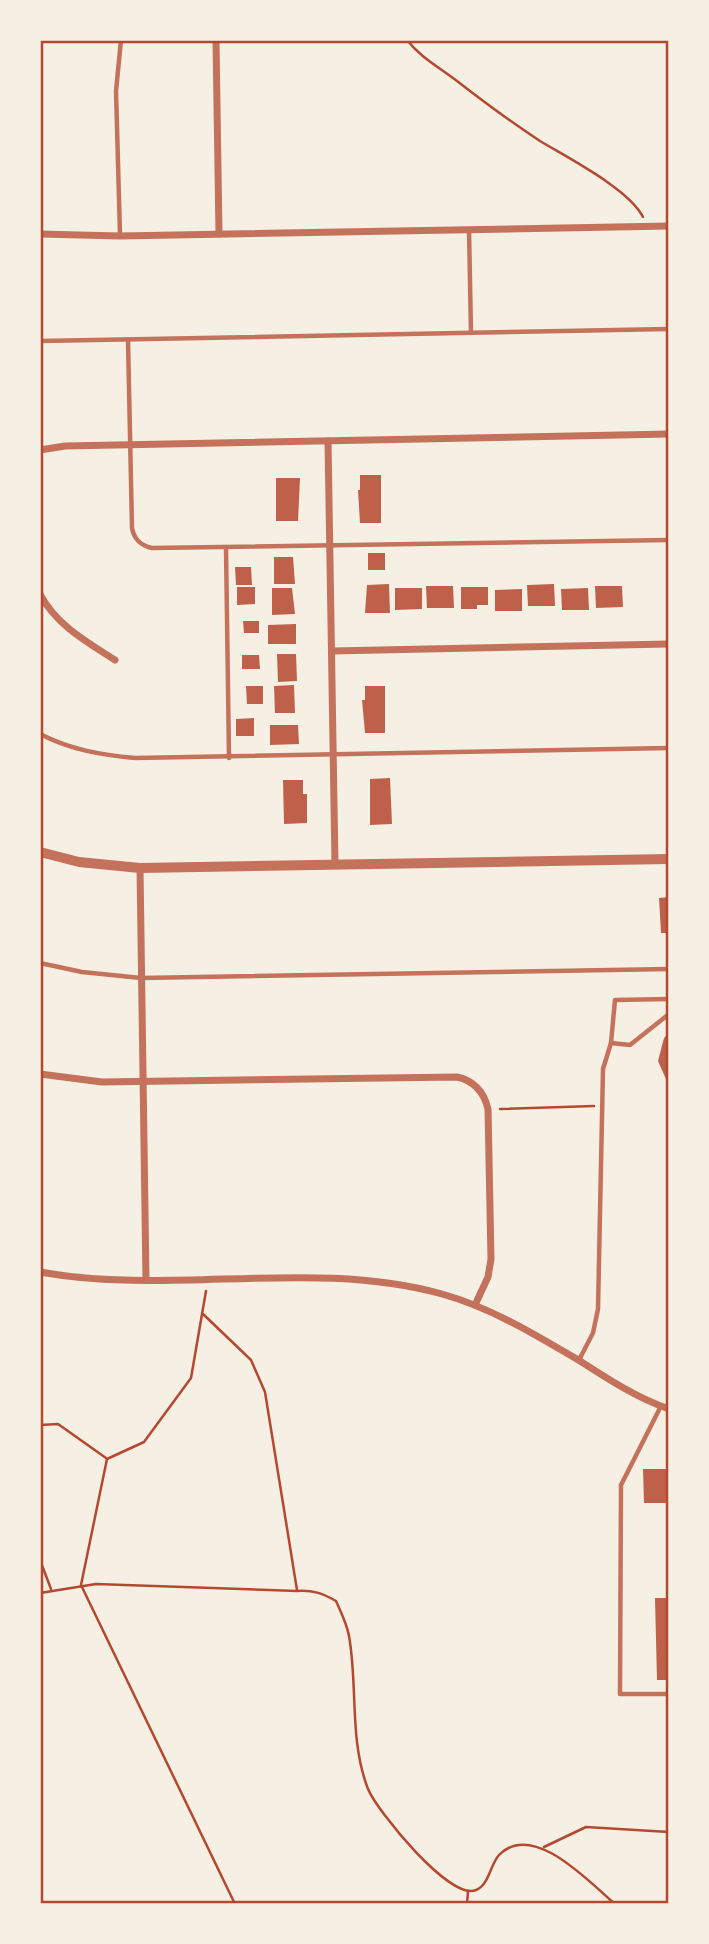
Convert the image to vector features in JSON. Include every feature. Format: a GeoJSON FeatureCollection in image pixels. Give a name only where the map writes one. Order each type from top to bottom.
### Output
{"type":"FeatureCollection","features":[{"type":"Feature","properties":{"kind":"street"},"geometry":{"type":"LineString","coordinates":[[216,40],[219,234]]}},
{"type":"Feature","properties":{"kind":"street"},"geometry":{"type":"LineString","coordinates":[[40,234],[120,236],[669,226]]}},
{"type":"Feature","properties":{"kind":"street"},"geometry":{"type":"LineString","coordinates":[[40,450],[65,446],[669,434]]}},
{"type":"Feature","properties":{"kind":"street"},"geometry":{"type":"LineString","coordinates":[[328,441],[335,864]]}},
{"type":"Feature","properties":{"kind":"street"},"geometry":{"type":"LineString","coordinates":[[40,594],[72,632],[115,660]]}},
{"type":"Feature","properties":{"kind":"street"},"geometry":{"type":"LineString","coordinates":[[332,650],[669,644]]}},
{"type":"Feature","properties":{"kind":"street"},"geometry":{"type":"LineString","coordinates":[[40,852],[79,862],[140,869],[669,859]]}},
{"type":"Feature","properties":{"kind":"street"},"geometry":{"type":"LineString","coordinates":[[140,869],[146,1280]]}},
{"type":"Feature","properties":{"kind":"street"},"geometry":{"type":"LineString","coordinates":[[40,1074],[102,1082],[468,1079],[485,1097],[488,1110],[491,1259],[488,1277],[475,1305]]}},
{"type":"Feature","properties":{"kind":"street"},"geometry":{"type":"LineString","coordinates":[[40,1272],[146,1280],[371,1280],[443,1294],[475,1305],[530,1331],[619,1386],[665,1408]]}},
{"type":"Feature","properties":{"kind":"lane"},"geometry":{"type":"LineString","coordinates":[[120,236],[117,91],[121,40]]}},
{"type":"Feature","properties":{"kind":"lane"},"geometry":{"type":"LineString","coordinates":[[469,229],[471,333]]}},
{"type":"Feature","properties":{"kind":"lane"},"geometry":{"type":"LineString","coordinates":[[40,341],[669,329]]}},
{"type":"Feature","properties":{"kind":"lane"},"geometry":{"type":"LineString","coordinates":[[128,340],[132,528],[138,541],[152,548],[669,540]]}},
{"type":"Feature","properties":{"kind":"lane"},"geometry":{"type":"LineString","coordinates":[[226,548],[229,758]]}},
{"type":"Feature","properties":{"kind":"lane"},"geometry":{"type":"LineString","coordinates":[[40,734],[92,754],[135,758],[669,748]]}},
{"type":"Feature","properties":{"kind":"lane"},"geometry":{"type":"LineString","coordinates":[[40,963],[82,972],[141,978],[669,968]]}},
{"type":"Feature","properties":{"kind":"lane"},"geometry":{"type":"LineString","coordinates":[[579,1361],[593,1333],[598,1309],[601,1104],[603,1069],[611,1043],[615,1000],[669,999]]}},
{"type":"Feature","properties":{"kind":"lane"},"geometry":{"type":"LineString","coordinates":[[611,1043],[630,1045],[669,1014]]}},
{"type":"Feature","properties":{"kind":"lane"},"geometry":{"type":"LineString","coordinates":[[665,1408],[621,1485],[621,1694],[669,1694]]}},
{"type":"Feature","properties":{"kind":"path"},"geometry":{"type":"LineString","coordinates":[[407,40],[418,55],[456,80],[490,108],[575,160],[636,205],[646,226]]}},
{"type":"Feature","properties":{"kind":"path"},"geometry":{"type":"LineString","coordinates":[[500,1109],[587,1107],[601,1104]]}},
{"type":"Feature","properties":{"kind":"path"},"geometry":{"type":"LineString","coordinates":[[107,1459],[144,1442],[191,1378],[206,1291]]}},
{"type":"Feature","properties":{"kind":"path"},"geometry":{"type":"LineString","coordinates":[[203,1314],[251,1360],[265,1392],[297,1591]]}},
{"type":"Feature","properties":{"kind":"path"},"geometry":{"type":"LineString","coordinates":[[40,1425],[58,1424],[107,1459]]}},
{"type":"Feature","properties":{"kind":"path"},"geometry":{"type":"LineString","coordinates":[[107,1459],[81,1585],[235,1904]]}},
{"type":"Feature","properties":{"kind":"path"},"geometry":{"type":"LineString","coordinates":[[40,1560],[51,1590]]}},
{"type":"Feature","properties":{"kind":"path"},"geometry":{"type":"LineString","coordinates":[[40,1592],[81,1585],[312,1590],[322,1593],[336,1601],[349,1636],[359,1754],[368,1788],[382,1813],[440,1876],[468,1891],[479,1889],[492,1864],[503,1851],[523,1845],[543,1847],[615,1904]]}},
{"type":"Feature","properties":{"kind":"path"},"geometry":{"type":"LineString","coordinates":[[543,1847],[586,1827],[669,1832]]}},
{"type":"Feature","properties":{"kind":"path"},"geometry":{"type":"LineString","coordinates":[[467,1904],[468,1891]]}},
{"type":"Feature","properties":{"kind":"building"},"geometry":{"type":"Polygon","coordinates":[[[360,475],[381,475],[381,523],[360,523],[360,475]]]}},
{"type":"Feature","properties":{"kind":"building"},"geometry":{"type":"Polygon","coordinates":[[[276,478],[300,478],[298,521],[276,521],[276,478]]]}},
{"type":"Feature","properties":{"kind":"building"},"geometry":{"type":"Polygon","coordinates":[[[368,553],[385,553],[385,570],[368,570],[368,553]]]}},
{"type":"Feature","properties":{"kind":"building"},"geometry":{"type":"Polygon","coordinates":[[[274,557],[293,557],[295,584],[274,584],[274,557]]]}},
{"type":"Feature","properties":{"kind":"building"},"geometry":{"type":"Polygon","coordinates":[[[235,567],[251,567],[252,585],[236,585],[235,567]]]}},
{"type":"Feature","properties":{"kind":"building"},"geometry":{"type":"Polygon","coordinates":[[[389,584],[390,613],[365,613],[367,585],[389,584]]]}},
{"type":"Feature","properties":{"kind":"building"},"geometry":{"type":"Polygon","coordinates":[[[554,584],[555,606],[528,606],[527,585],[554,584]]]}},
{"type":"Feature","properties":{"kind":"building"},"geometry":{"type":"Polygon","coordinates":[[[426,586],[453,586],[454,608],[427,608],[426,586]]]}},
{"type":"Feature","properties":{"kind":"building"},"geometry":{"type":"Polygon","coordinates":[[[595,586],[622,586],[623,607],[596,608],[595,586]]]}},
{"type":"Feature","properties":{"kind":"building"},"geometry":{"type":"Polygon","coordinates":[[[237,587],[255,587],[255,604],[237,605],[237,587]]]}},
{"type":"Feature","properties":{"kind":"building"},"geometry":{"type":"Polygon","coordinates":[[[461,587],[488,587],[488,605],[477,605],[477,609],[461,609],[461,587]]]}},
{"type":"Feature","properties":{"kind":"building"},"geometry":{"type":"Polygon","coordinates":[[[272,588],[292,588],[295,614],[272,615],[272,588]]]}},
{"type":"Feature","properties":{"kind":"building"},"geometry":{"type":"Polygon","coordinates":[[[395,588],[422,588],[422,609],[395,610],[395,588]]]}},
{"type":"Feature","properties":{"kind":"building"},"geometry":{"type":"Polygon","coordinates":[[[588,588],[589,610],[562,610],[561,589],[588,588]]]}},
{"type":"Feature","properties":{"kind":"building"},"geometry":{"type":"Polygon","coordinates":[[[522,589],[522,611],[495,611],[495,590],[522,589]]]}},
{"type":"Feature","properties":{"kind":"building"},"geometry":{"type":"Polygon","coordinates":[[[243,621],[259,621],[259,633],[244,633],[243,621]]]}},
{"type":"Feature","properties":{"kind":"building"},"geometry":{"type":"Polygon","coordinates":[[[296,624],[296,644],[268,644],[268,625],[296,624]]]}},
{"type":"Feature","properties":{"kind":"building"},"geometry":{"type":"Polygon","coordinates":[[[277,654],[296,654],[297,681],[278,682],[277,654]]]}},
{"type":"Feature","properties":{"kind":"building"},"geometry":{"type":"Polygon","coordinates":[[[242,655],[259,655],[260,669],[242,669],[242,655]]]}},
{"type":"Feature","properties":{"kind":"building"},"geometry":{"type":"Polygon","coordinates":[[[294,685],[295,713],[275,713],[274,686],[294,685]]]}},
{"type":"Feature","properties":{"kind":"building"},"geometry":{"type":"Polygon","coordinates":[[[246,686],[263,686],[263,704],[247,704],[246,686]]]}},
{"type":"Feature","properties":{"kind":"building"},"geometry":{"type":"Polygon","coordinates":[[[365,686],[385,686],[385,733],[365,733],[362,700],[365,700],[365,686]]]}},
{"type":"Feature","properties":{"kind":"building"},"geometry":{"type":"Polygon","coordinates":[[[254,718],[254,736],[236,736],[236,719],[254,718]]]}},
{"type":"Feature","properties":{"kind":"building"},"geometry":{"type":"Polygon","coordinates":[[[270,725],[298,725],[299,744],[270,745],[270,725]]]}},
{"type":"Feature","properties":{"kind":"building"},"geometry":{"type":"Polygon","coordinates":[[[390,778],[392,824],[370,825],[370,779],[390,778]]]}},
{"type":"Feature","properties":{"kind":"building"},"geometry":{"type":"Polygon","coordinates":[[[283,780],[303,780],[303,794],[307,794],[307,823],[284,824],[283,780]]]}},
{"type":"Feature","properties":{"kind":"building"},"geometry":{"type":"Polygon","coordinates":[[[669,897],[669,933],[661,933],[659,898],[669,897]]]}},
{"type":"Feature","properties":{"kind":"building"},"geometry":{"type":"Polygon","coordinates":[[[669,1033],[669,1086],[658,1061],[664,1038],[669,1033]]]}},
{"type":"Feature","properties":{"kind":"building"},"geometry":{"type":"Polygon","coordinates":[[[643,1469],[669,1469],[669,1503],[644,1503],[643,1469]]]}},
{"type":"Feature","properties":{"kind":"building"},"geometry":{"type":"Polygon","coordinates":[[[655,1598],[669,1598],[669,1680],[657,1680],[655,1598]]]}}]}
